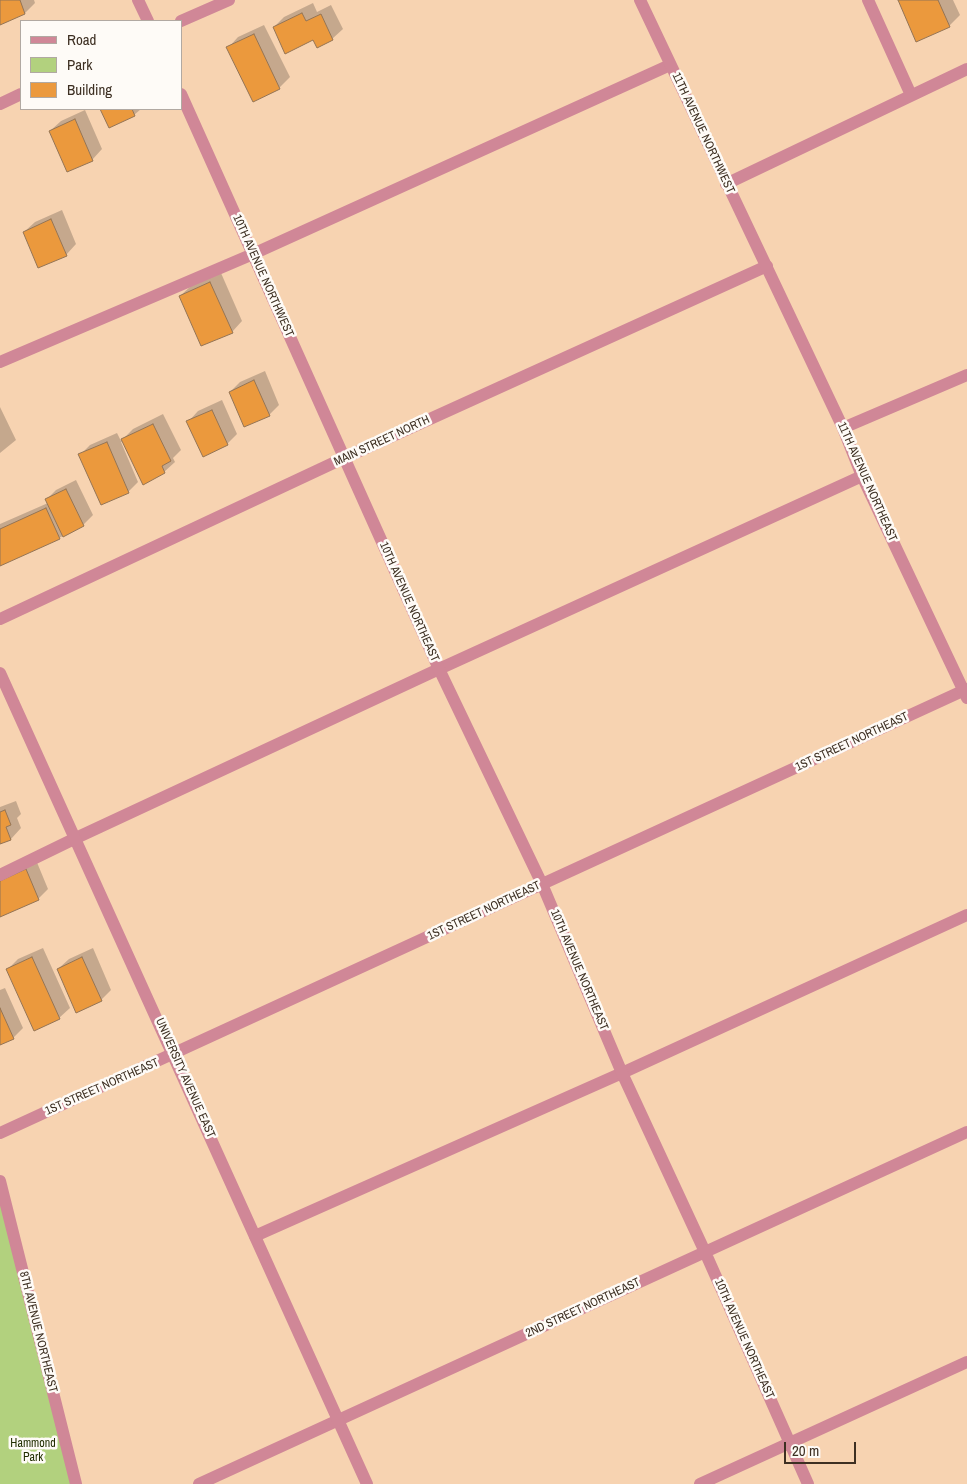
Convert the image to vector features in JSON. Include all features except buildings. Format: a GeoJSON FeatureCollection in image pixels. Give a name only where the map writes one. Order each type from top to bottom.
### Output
{"type":"FeatureCollection","features":[{"type":"Feature","properties":{"kind":"street"},"geometry":{"type":"LineString","coordinates":[[138,0],[148,20]]}},
{"type":"Feature","properties":{"kind":"street"},"geometry":{"type":"LineString","coordinates":[[182,22],[229,0]]}},
{"type":"Feature","properties":{"kind":"street","name":"11TH AVENUE NORTHWEST"},"geometry":{"type":"LineString","coordinates":[[640,0],[726,184],[767,266]]}},
{"type":"Feature","properties":{"kind":"street"},"geometry":{"type":"LineString","coordinates":[[868,0],[911,95]]}},
{"type":"Feature","properties":{"kind":"street"},"geometry":{"type":"LineString","coordinates":[[0,362],[253,254],[670,65]]}},
{"type":"Feature","properties":{"kind":"street"},"geometry":{"type":"LineString","coordinates":[[726,184],[967,69]]}},
{"type":"Feature","properties":{"kind":"street"},"geometry":{"type":"LineString","coordinates":[[0,104],[20,94]]}},
{"type":"Feature","properties":{"kind":"street","name":"10TH AVENUE NORTHWEST"},"geometry":{"type":"LineString","coordinates":[[182,96],[344,458]]}},
{"type":"Feature","properties":{"kind":"street","name":"11TH AVENUE NORTHEAST"},"geometry":{"type":"LineString","coordinates":[[767,266],[843,428],[862,476],[966,692]]}},
{"type":"Feature","properties":{"kind":"street","name":"MAIN STREET NORTH"},"geometry":{"type":"LineString","coordinates":[[0,619],[344,458],[767,266]]}},
{"type":"Feature","properties":{"kind":"street"},"geometry":{"type":"LineString","coordinates":[[843,428],[967,376]]}},
{"type":"Feature","properties":{"kind":"street","name":"10TH AVENUE NORTHEAST"},"geometry":{"type":"LineString","coordinates":[[344,458],[439,669],[542,884],[622,1073],[705,1252],[808,1484]]}},
{"type":"Feature","properties":{"kind":"street"},"geometry":{"type":"LineString","coordinates":[[0,875],[439,669],[862,476]]}},
{"type":"Feature","properties":{"kind":"street","name":"UNIVERSITY AVENUE EAST"},"geometry":{"type":"LineString","coordinates":[[0,673],[367,1484]]}},
{"type":"Feature","properties":{"kind":"street","name":"1ST STREET NORTHEAST"},"geometry":{"type":"LineString","coordinates":[[0,1133],[966,692]]}},
{"type":"Feature","properties":{"kind":"street"},"geometry":{"type":"LineString","coordinates":[[255,1236],[622,1073],[967,915]]}},
{"type":"Feature","properties":{"kind":"street","name":"2ND STREET NORTHEAST"},"geometry":{"type":"LineString","coordinates":[[199,1484],[967,1132]]}},
{"type":"Feature","properties":{"kind":"street","name":"8TH AVENUE NORTHEAST"},"geometry":{"type":"LineString","coordinates":[[0,1181],[76,1484]]}},
{"type":"Feature","properties":{"kind":"street"},"geometry":{"type":"LineString","coordinates":[[700,1484],[967,1362]]}},
{"type":"Feature","properties":{"kind":"green space","name":"Hammond Park"},"geometry":{"type":"Polygon","coordinates":[[[0,1181],[76,1484],[0,1484],[0,1181]]]}}]}
